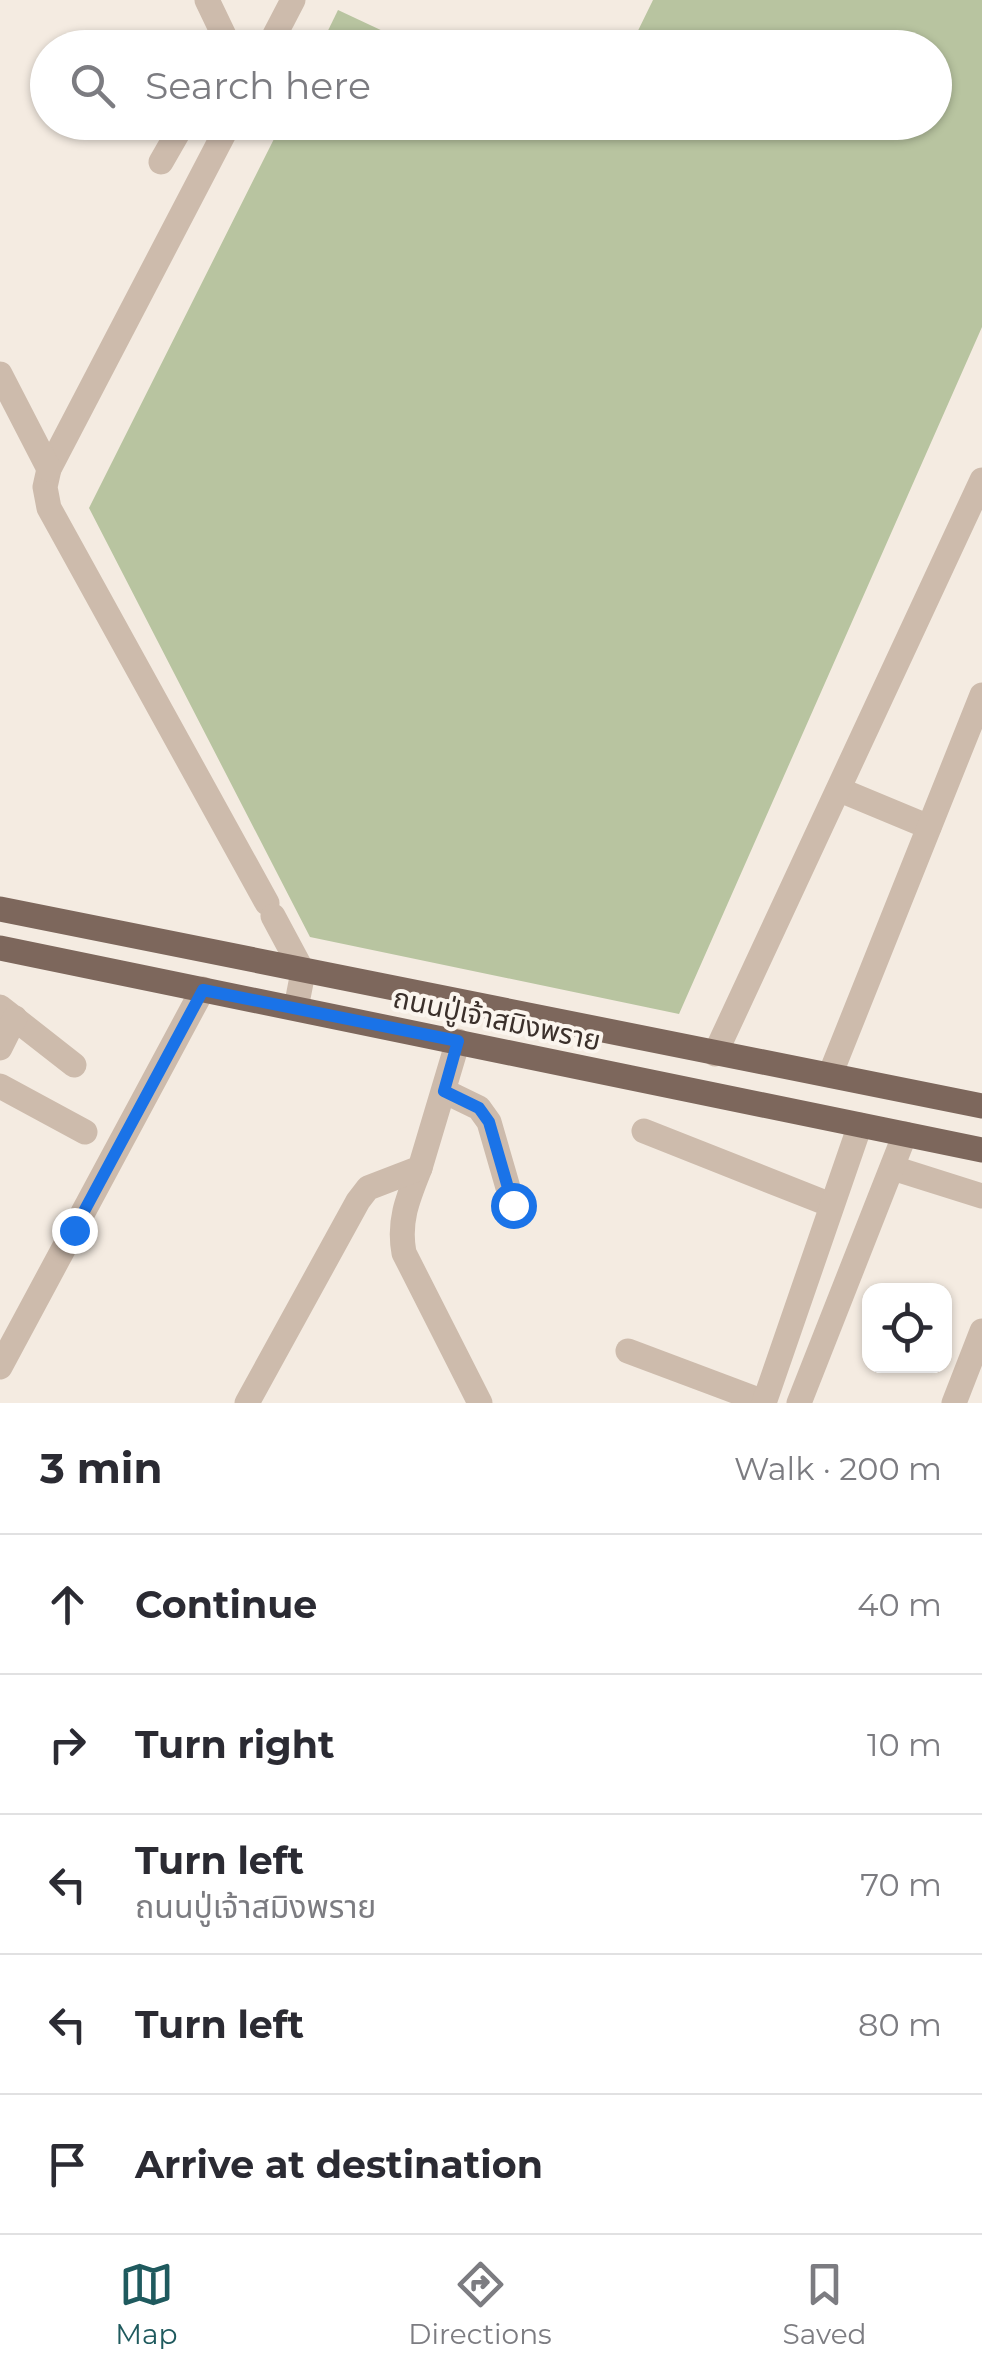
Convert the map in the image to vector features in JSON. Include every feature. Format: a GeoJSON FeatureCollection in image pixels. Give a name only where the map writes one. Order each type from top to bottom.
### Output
{"type":"FeatureCollection","features":[{"type":"Feature","properties":{"kind":"main road","name":"ถนนปู่เจ้าสมิงพราย"},"geometry":{"type":"LineString","coordinates":[[0,909],[982,1106]]}},
{"type":"Feature","properties":{"kind":"main road","name":"ถนนปู่เจ้าสมิงพราย"},"geometry":{"type":"LineString","coordinates":[[0,948],[982,1150]]}},
{"type":"Feature","properties":{"kind":"street"},"geometry":{"type":"LineString","coordinates":[[207,0],[221,30]]}},
{"type":"Feature","properties":{"kind":"street"},"geometry":{"type":"LineString","coordinates":[[277,30],[293,0]]}},
{"type":"Feature","properties":{"kind":"street"},"geometry":{"type":"LineString","coordinates":[[160,162],[173,140]]}},
{"type":"Feature","properties":{"kind":"street"},"geometry":{"type":"LineString","coordinates":[[221,140],[49,469],[45,488],[49,508],[304,972],[296,1008]]}},
{"type":"Feature","properties":{"kind":"street"},"geometry":{"type":"LineString","coordinates":[[0,374],[49,469]]}},
{"type":"Feature","properties":{"kind":"street"},"geometry":{"type":"LineString","coordinates":[[715,1054],[982,480]]}},
{"type":"Feature","properties":{"kind":"street"},"geometry":{"type":"LineString","coordinates":[[830,1075],[982,695]]}},
{"type":"Feature","properties":{"kind":"street"},"geometry":{"type":"LineString","coordinates":[[840,790],[929,827]]}},
{"type":"Feature","properties":{"kind":"street"},"geometry":{"type":"LineString","coordinates":[[0,1367],[203,990]]}},
{"type":"Feature","properties":{"kind":"street"},"geometry":{"type":"LineString","coordinates":[[0,1048],[7,1013],[74,1065]]}},
{"type":"Feature","properties":{"kind":"street"},"geometry":{"type":"LineString","coordinates":[[458,1041],[404,1208],[400,1232],[404,1253],[480,1403]]}},
{"type":"Feature","properties":{"kind":"street"},"geometry":{"type":"LineString","coordinates":[[0,1086],[84,1132]]}},
{"type":"Feature","properties":{"kind":"street"},"geometry":{"type":"LineString","coordinates":[[444,1091],[479,1108],[489,1122],[513,1205]]}},
{"type":"Feature","properties":{"kind":"street"},"geometry":{"type":"LineString","coordinates":[[628,1351],[764,1403],[860,1126]]}},
{"type":"Feature","properties":{"kind":"street"},"geometry":{"type":"LineString","coordinates":[[644,1131],[831,1205]]}},
{"type":"Feature","properties":{"kind":"street"},"geometry":{"type":"LineString","coordinates":[[799,1403],[906,1134]]}},
{"type":"Feature","properties":{"kind":"street"},"geometry":{"type":"LineString","coordinates":[[247,1403],[358,1200],[368,1188],[420,1168]]}},
{"type":"Feature","properties":{"kind":"street"},"geometry":{"type":"LineString","coordinates":[[892,1168],[982,1196]]}},
{"type":"Feature","properties":{"kind":"street"},"geometry":{"type":"LineString","coordinates":[[954,1403],[982,1330]]}},
{"type":"Feature","properties":{"kind":"green space"},"geometry":{"type":"Polygon","coordinates":[[[653,0],[982,0],[982,327],[679,1014],[310,937],[89,508],[273,140],[952,140],[952,30],[638,30],[653,0]]]}},
{"type":"Feature","properties":{"kind":"green space"},"geometry":{"type":"Polygon","coordinates":[[[338,10],[381,30],[328,30],[338,10]]]}},
{"type":"Feature","properties":{"kind":"route"},"geometry":{"type":"LineString","coordinates":[[74,1230],[203,990],[458,1041],[444,1091],[479,1108],[489,1122],[513,1205]]}}]}
